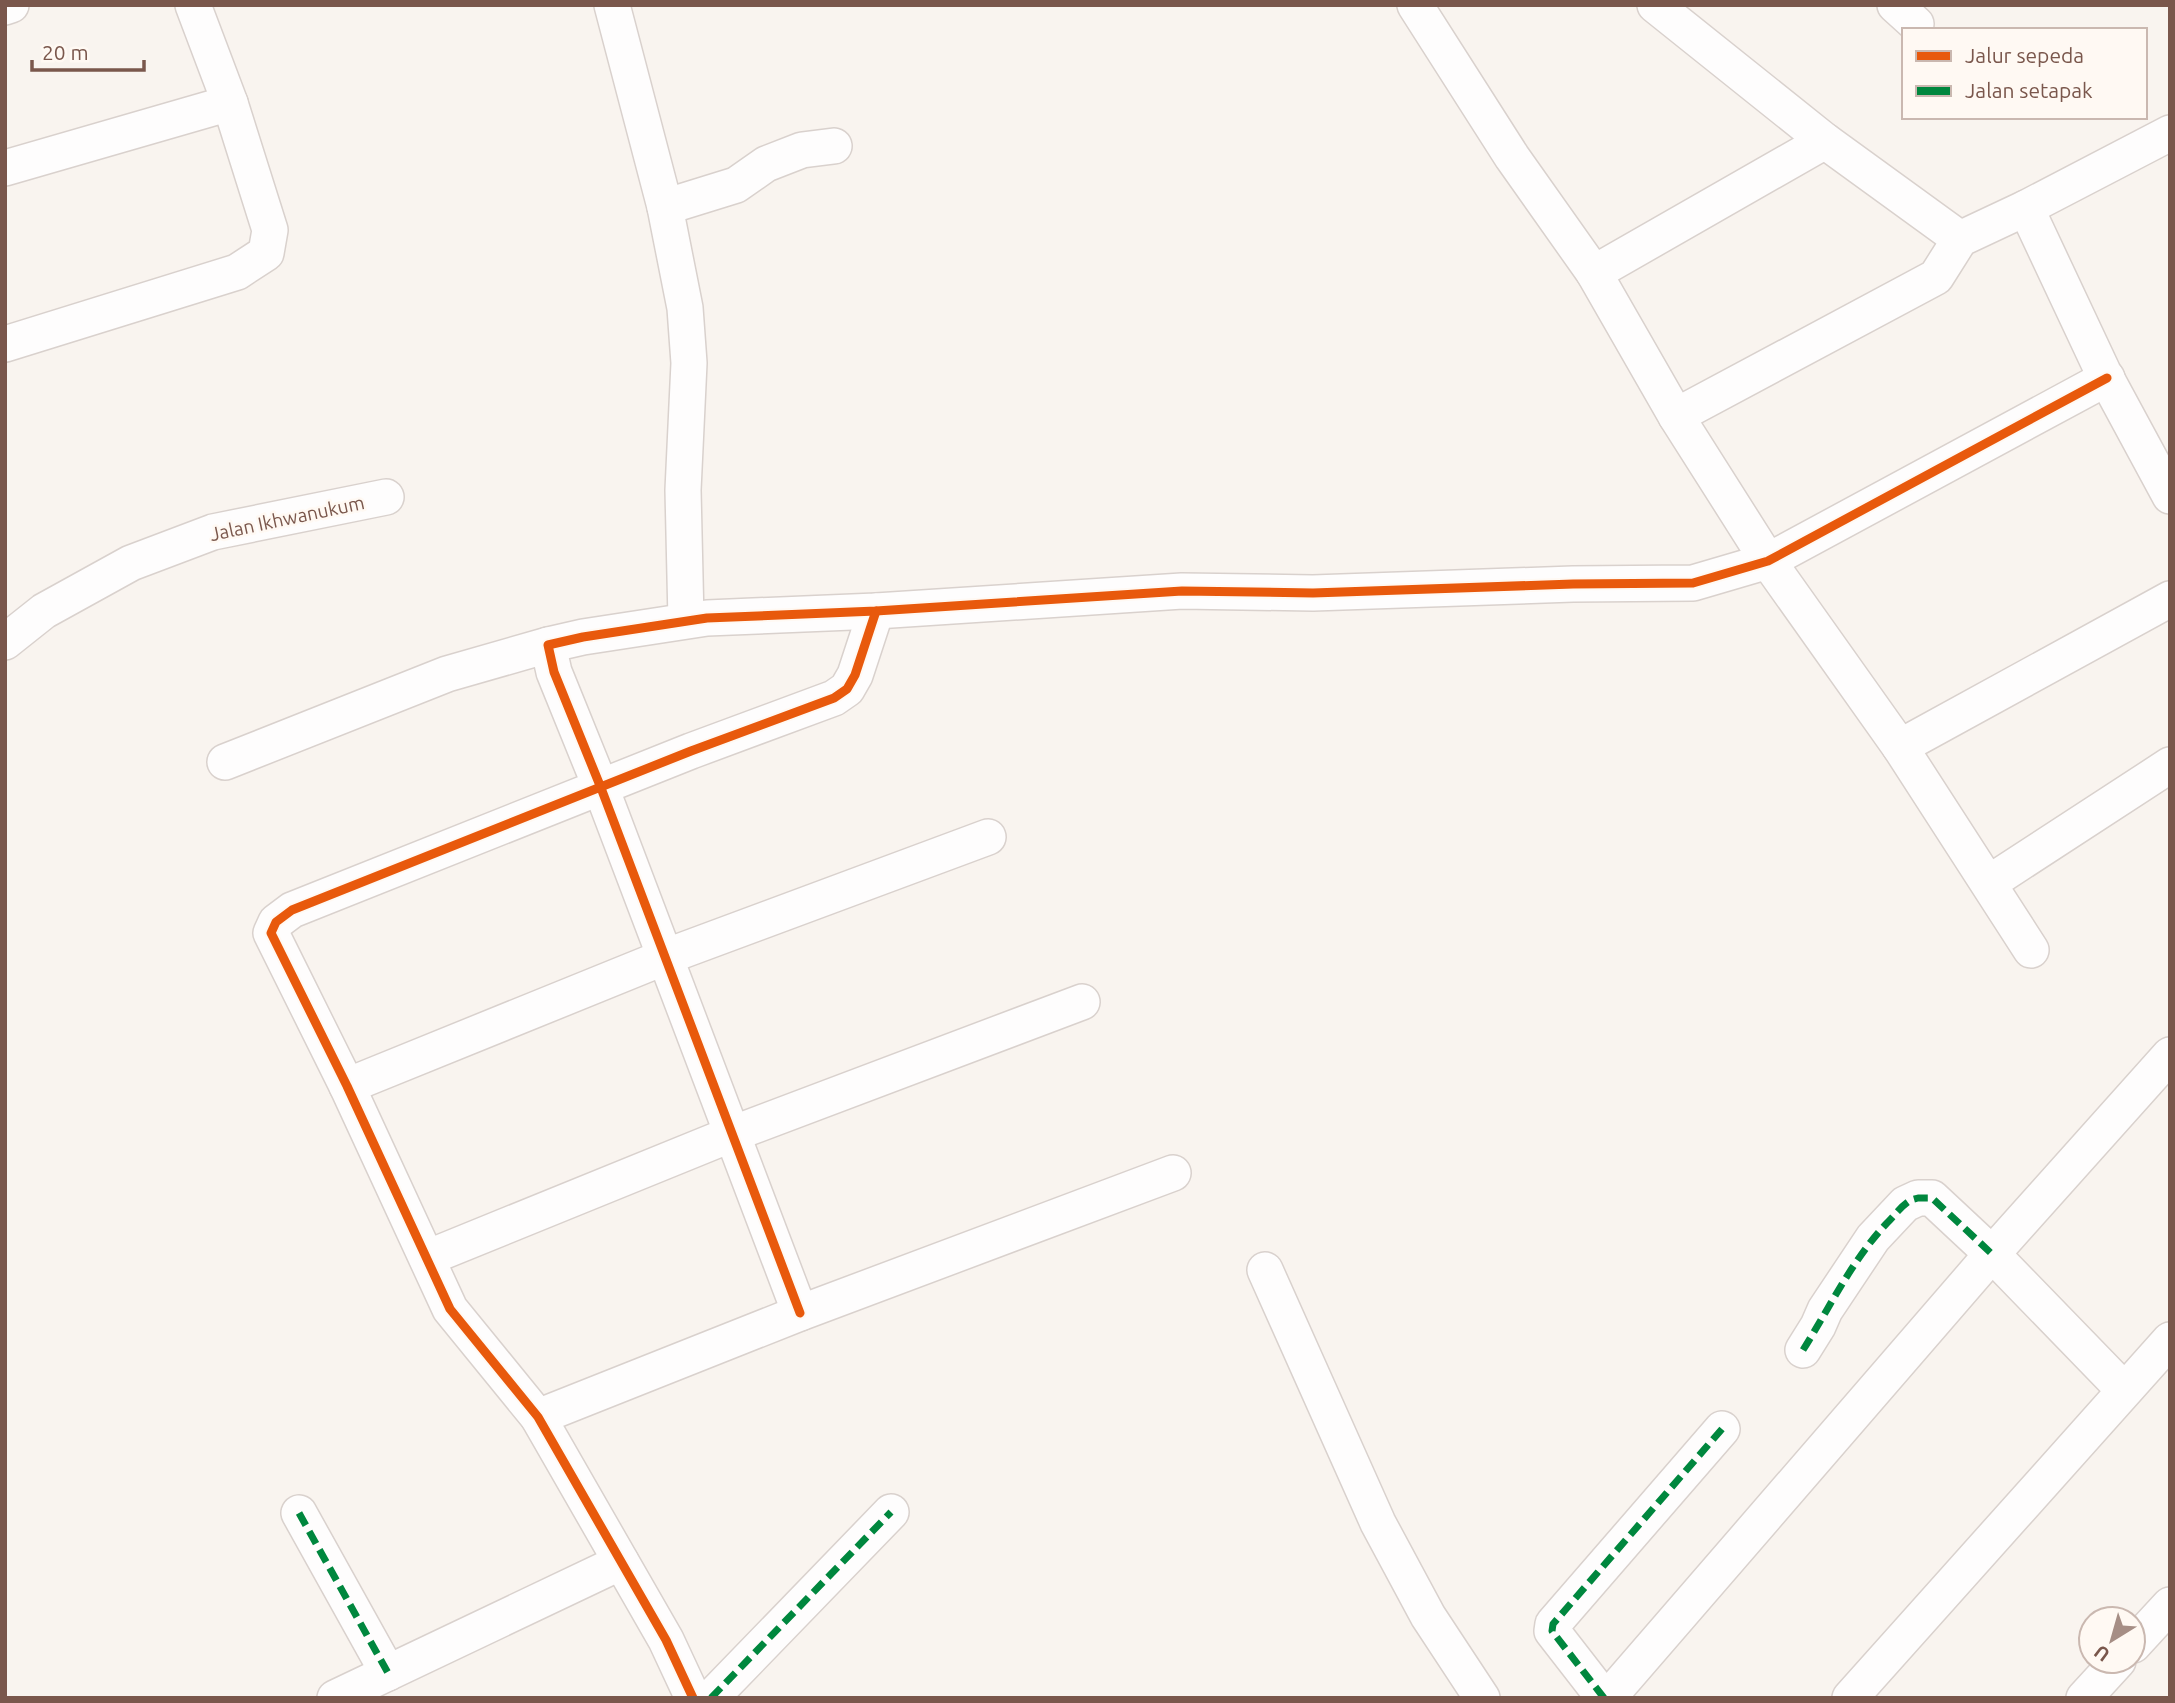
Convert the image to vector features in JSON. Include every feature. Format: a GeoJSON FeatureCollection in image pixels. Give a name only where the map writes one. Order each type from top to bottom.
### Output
{"type":"FeatureCollection","features":[{"type":"Feature","properties":{"kind":"street"},"geometry":{"type":"LineString","coordinates":[[5,7],[12,5]]}},
{"type":"Feature","properties":{"kind":"street"},"geometry":{"type":"LineString","coordinates":[[5,344],[237,272],[266,253],[270,230],[230,103],[193,5]]}},
{"type":"Feature","properties":{"kind":"street"},"geometry":{"type":"LineString","coordinates":[[612,5],[665,206],[685,308],[689,363],[682,490],[685,620]]}},
{"type":"Feature","properties":{"kind":"street"},"geometry":{"type":"LineString","coordinates":[[1415,5],[1512,157],[1594,273],[1676,416],[1768,561],[1900,747],[2031,950]]}},
{"type":"Feature","properties":{"kind":"street"},"geometry":{"type":"LineString","coordinates":[[1656,5],[1825,141],[1960,239]]}},
{"type":"Feature","properties":{"kind":"street"},"geometry":{"type":"LineString","coordinates":[[5,167],[230,103]]}},
{"type":"Feature","properties":{"kind":"street"},"geometry":{"type":"LineString","coordinates":[[1676,416],[1936,277],[1960,239],[2170,133]]}},
{"type":"Feature","properties":{"kind":"street"},"geometry":{"type":"LineString","coordinates":[[1594,273],[1825,141]]}},
{"type":"Feature","properties":{"kind":"street"},"geometry":{"type":"LineString","coordinates":[[665,206],[736,185],[766,164],[802,150],[834,146]]}},
{"type":"Feature","properties":{"kind":"street"},"geometry":{"type":"LineString","coordinates":[[2026,208],[2107,378],[2170,496]]}},
{"type":"Feature","properties":{"kind":"street"},"geometry":{"type":"LineString","coordinates":[[225,762],[447,674],[583,637],[685,620],[876,611],[1182,591],[1312,593],[1573,584],[1693,583],[1768,561],[2107,378]]}},
{"type":"Feature","properties":{"kind":"street","name":"Jalan Ikhwanukum"},"geometry":{"type":"LineString","coordinates":[[5,642],[44,611],[131,563],[213,532],[386,496]]}},
{"type":"Feature","properties":{"kind":"street"},"geometry":{"type":"LineString","coordinates":[[1900,747],[2170,599]]}},
{"type":"Feature","properties":{"kind":"street"},"geometry":{"type":"LineString","coordinates":[[693,1698],[666,1640],[538,1417],[450,1309],[347,1086],[271,933],[276,922],[292,910],[834,698],[847,689],[855,675],[876,611]]}},
{"type":"Feature","properties":{"kind":"street"},"geometry":{"type":"LineString","coordinates":[[548,645],[554,672],[601,788],[800,1312]]}},
{"type":"Feature","properties":{"kind":"street"},"geometry":{"type":"LineString","coordinates":[[1989,883],[2170,765]]}},
{"type":"Feature","properties":{"kind":"street"},"geometry":{"type":"LineString","coordinates":[[347,1086],[665,957],[988,837]]}},
{"type":"Feature","properties":{"kind":"street"},"geometry":{"type":"LineString","coordinates":[[427,1258],[732,1134],[1082,1002]]}},
{"type":"Feature","properties":{"kind":"street"},"geometry":{"type":"LineString","coordinates":[[1722,1429],[1553,1624],[1552,1631],[1606,1698],[1992,1254],[2170,1055]]}},
{"type":"Feature","properties":{"kind":"street"},"geometry":{"type":"LineString","coordinates":[[538,1417],[800,1312],[1173,1174]]}},
{"type":"Feature","properties":{"kind":"street"},"geometry":{"type":"LineString","coordinates":[[1803,1350],[1825,1310],[1873,1238],[1911,1200],[1932,1198],[1992,1254],[2124,1390]]}},
{"type":"Feature","properties":{"kind":"street"},"geometry":{"type":"LineString","coordinates":[[1265,1270],[1378,1523],[1428,1616],[1482,1698]]}},
{"type":"Feature","properties":{"kind":"street"},"geometry":{"type":"LineString","coordinates":[[1850,1698],[2170,1340]]}},
{"type":"Feature","properties":{"kind":"street"},"geometry":{"type":"LineString","coordinates":[[299,1513],[388,1673]]}},
{"type":"Feature","properties":{"kind":"street"},"geometry":{"type":"LineString","coordinates":[[711,1698],[891,1513]]}},
{"type":"Feature","properties":{"kind":"street"},"geometry":{"type":"LineString","coordinates":[[335,1698],[621,1562]]}},
{"type":"Feature","properties":{"kind":"street"},"geometry":{"type":"LineString","coordinates":[[2147,1630],[2170,1605]]}},
{"type":"Feature","properties":{"kind":"street"},"geometry":{"type":"LineString","coordinates":[[2084,1698],[2105,1675]]}},
{"type":"Feature","properties":{"kind":"marked path"},"geometry":{"type":"LineString","coordinates":[[1803,1350],[1863,1252],[1911,1200],[1932,1198],[1992,1254]]}},
{"type":"Feature","properties":{"kind":"marked path"},"geometry":{"type":"LineString","coordinates":[[1604,1698],[1552,1631],[1553,1624],[1722,1429]]}},
{"type":"Feature","properties":{"kind":"marked path"},"geometry":{"type":"LineString","coordinates":[[711,1698],[891,1512]]}},
{"type":"Feature","properties":{"kind":"marked path"},"geometry":{"type":"LineString","coordinates":[[299,1513],[388,1673]]}},
{"type":"Feature","properties":{"kind":"cycle path"},"geometry":{"type":"LineString","coordinates":[[800,1313],[601,788],[554,672],[548,645],[707,618],[876,611],[1182,591],[1313,593],[1573,584],[1693,583],[1768,561],[2107,378]]}},
{"type":"Feature","properties":{"kind":"cycle path"},"geometry":{"type":"LineString","coordinates":[[693,1698],[666,1640],[538,1417],[450,1309],[347,1086],[271,933],[276,922],[292,910],[691,751],[834,698],[847,689],[855,675],[876,611]]}}]}
